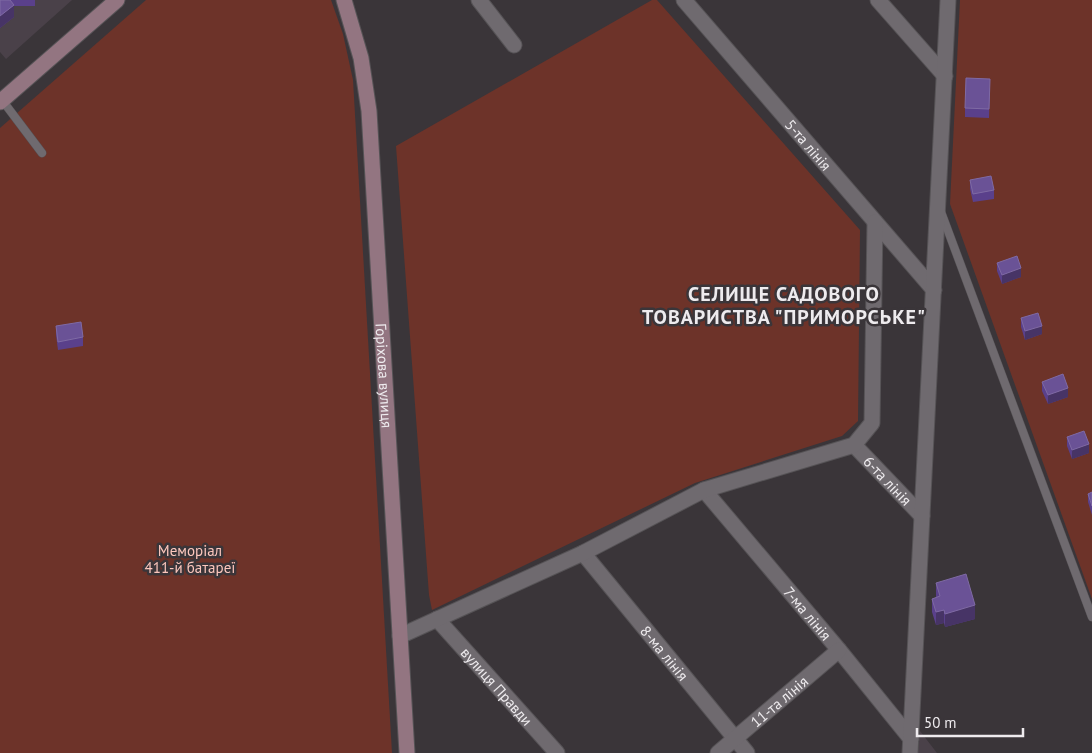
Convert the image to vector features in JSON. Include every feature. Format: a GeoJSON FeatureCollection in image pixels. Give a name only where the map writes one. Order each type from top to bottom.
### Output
{"type":"FeatureCollection","features":[{"type":"Feature","properties":{"kind":"street"},"geometry":{"type":"LineString","coordinates":[[1,100],[117,0]]}},
{"type":"Feature","properties":{"kind":"street","name":"Горіхова вулиця"},"geometry":{"type":"LineString","coordinates":[[344,0],[361,58],[369,111],[407,753]]}},
{"type":"Feature","properties":{"kind":"street"},"geometry":{"type":"LineString","coordinates":[[479,0],[514,45]]}},
{"type":"Feature","properties":{"kind":"street","name":"5-та лінія"},"geometry":{"type":"LineString","coordinates":[[684,0],[934,290]]}},
{"type":"Feature","properties":{"kind":"street"},"geometry":{"type":"LineString","coordinates":[[878,0],[944,76]]}},
{"type":"Feature","properties":{"kind":"street"},"geometry":{"type":"LineString","coordinates":[[911,746],[948,0]]}},
{"type":"Feature","properties":{"kind":"street"},"geometry":{"type":"LineString","coordinates":[[400,636],[583,553],[704,490],[854,444],[872,424],[875,222]]}},
{"type":"Feature","properties":{"kind":"street","name":"6-та лінія"},"geometry":{"type":"LineString","coordinates":[[854,444],[922,516]]}},
{"type":"Feature","properties":{"kind":"street","name":"7-ма лінія"},"geometry":{"type":"LineString","coordinates":[[704,490],[839,650],[911,746]]}},
{"type":"Feature","properties":{"kind":"street","name":"8-ма лінія"},"geometry":{"type":"LineString","coordinates":[[583,553],[747,753]]}},
{"type":"Feature","properties":{"kind":"street","name":"вулиця Правди"},"geometry":{"type":"LineString","coordinates":[[437,619],[556,753]]}},
{"type":"Feature","properties":{"kind":"street","name":"11-та лінія"},"geometry":{"type":"LineString","coordinates":[[718,753],[839,650]]}},
{"type":"Feature","properties":{"kind":"lane"},"geometry":{"type":"LineString","coordinates":[[1,100],[42,153]]}},
{"type":"Feature","properties":{"kind":"lane"},"geometry":{"type":"LineString","coordinates":[[938,206],[1092,617]]}},
{"type":"Feature","properties":{"kind":"shaded area"},"geometry":{"type":"Polygon","coordinates":[[[0,0],[72,0],[6,59],[0,52],[0,0]]]}},
{"type":"Feature","properties":{"kind":"shaded area"},"geometry":{"type":"Polygon","coordinates":[[[920,731],[937,753],[918,753],[920,731]]]}},
{"type":"Feature","properties":{"kind":"green space","name":"Меморіал 411-й батареї"},"geometry":{"type":"Polygon","coordinates":[[[146,0],[331,0],[343,34],[353,80],[392,753],[0,753],[0,128],[146,0]]]}},
{"type":"Feature","properties":{"kind":"green space"},"geometry":{"type":"Polygon","coordinates":[[[652,0],[657,0],[860,230],[858,421],[842,436],[695,483],[432,610],[429,595],[396,146],[652,0]]]}},
{"type":"Feature","properties":{"kind":"green space"},"geometry":{"type":"Polygon","coordinates":[[[960,0],[1092,0],[1092,599],[950,204],[960,0]]]}},
{"type":"Feature","properties":{"kind":"building"},"geometry":{"type":"Polygon","coordinates":[[[0,0],[10,0],[14,5],[0,16],[0,0]]]}},
{"type":"Feature","properties":{"kind":"building"},"geometry":{"type":"Polygon","coordinates":[[[966,78],[990,79],[989,109],[965,108],[966,78]]]}},
{"type":"Feature","properties":{"kind":"building"},"geometry":{"type":"Polygon","coordinates":[[[991,176],[994,190],[973,194],[970,180],[991,176]]]}},
{"type":"Feature","properties":{"kind":"building"},"geometry":{"type":"Polygon","coordinates":[[[1017,256],[1021,268],[1002,275],[997,263],[1017,256]]]}},
{"type":"Feature","properties":{"kind":"building"},"geometry":{"type":"Polygon","coordinates":[[[1038,313],[1042,326],[1025,331],[1021,318],[1038,313]]]}},
{"type":"Feature","properties":{"kind":"building"},"geometry":{"type":"Polygon","coordinates":[[[81,322],[83,337],[58,342],[56,326],[81,322]]]}},
{"type":"Feature","properties":{"kind":"building"},"geometry":{"type":"Polygon","coordinates":[[[1063,374],[1068,388],[1048,395],[1042,382],[1063,374]]]}},
{"type":"Feature","properties":{"kind":"building"},"geometry":{"type":"Polygon","coordinates":[[[1084,431],[1089,444],[1072,450],[1067,437],[1084,431]]]}},
{"type":"Feature","properties":{"kind":"building"},"geometry":{"type":"Polygon","coordinates":[[[1092,492],[1092,506],[1088,494],[1092,492]]]}},
{"type":"Feature","properties":{"kind":"building"},"geometry":{"type":"Polygon","coordinates":[[[966,574],[975,605],[945,614],[944,610],[936,612],[932,599],[940,596],[936,583],[966,574]]]}},
{"type":"Feature","properties":{"kind":"district","name":"СЕЛИЩЕ САДОВОГО ТОВАРИСТВА \"ПРИМОРСЬКЕ\""},"geometry":{"type":"Point","coordinates":[784,306]}}]}
